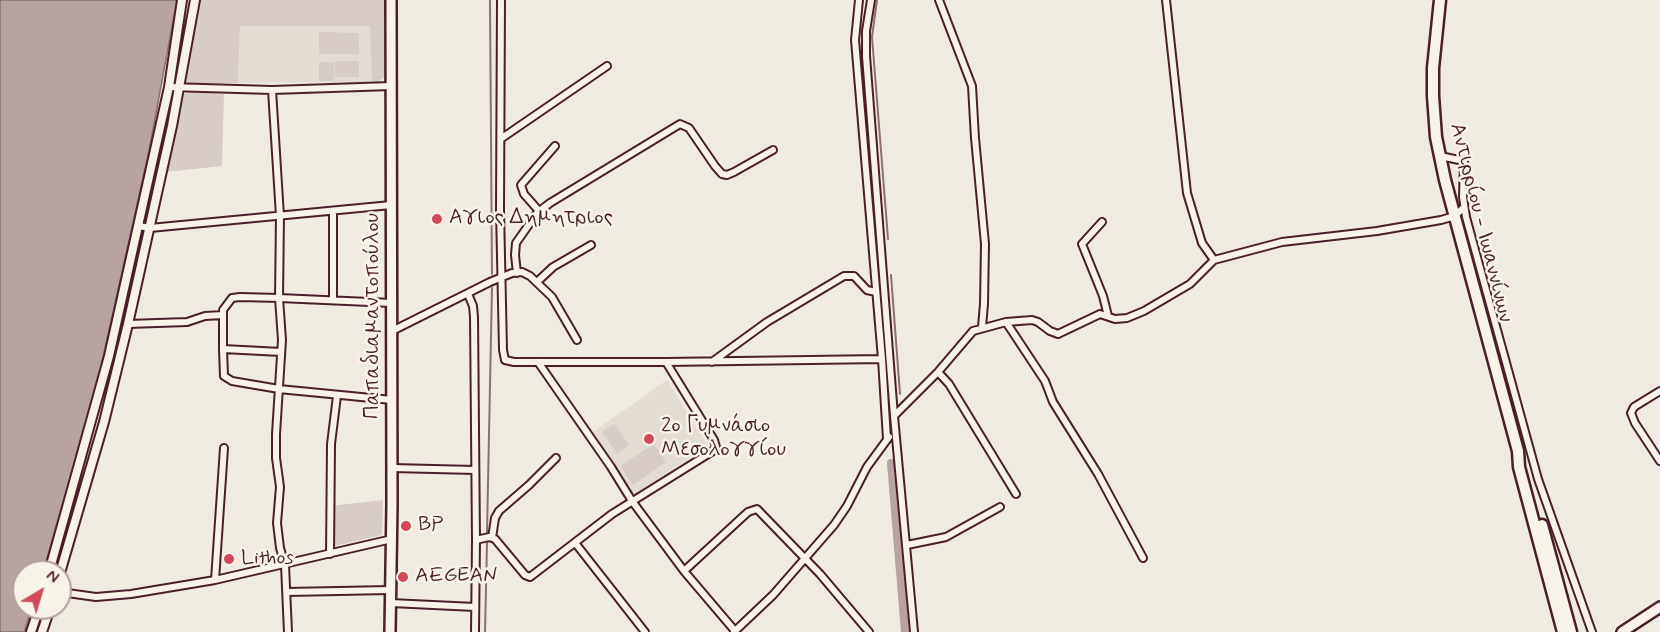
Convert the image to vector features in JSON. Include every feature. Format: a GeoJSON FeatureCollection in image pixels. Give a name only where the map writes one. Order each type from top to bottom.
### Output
{"type":"FeatureCollection","features":[{"type":"Feature","properties":{"kind":"main road","name":"Παπαδιαμαντοπούλου"},"geometry":{"type":"LineString","coordinates":[[390,632],[392,539],[391,0]]}},
{"type":"Feature","properties":{"kind":"main road","name":"Αντιρρίου - Ιωαννίνων"},"geometry":{"type":"LineString","coordinates":[[1440,0],[1432,86],[1436,137],[1518,451],[1527,472],[1570,627]]}},
{"type":"Feature","properties":{"kind":"main road","name":"Αντιρρίου - Ιωαννίνων"},"geometry":{"type":"LineString","coordinates":[[1518,451],[1519,467],[1563,632]]}},
{"type":"Feature","properties":{"kind":"main road"},"geometry":{"type":"LineString","coordinates":[[1627,630],[1660,607]]}},
{"type":"Feature","properties":{"kind":"main road"},"geometry":{"type":"LineString","coordinates":[[1570,627],[1576,632]]}},
{"type":"Feature","properties":{"kind":"street"},"geometry":{"type":"LineString","coordinates":[[52,560],[100,389],[139,226],[169,87],[182,0]]}},
{"type":"Feature","properties":{"kind":"street"},"geometry":{"type":"LineString","coordinates":[[64,560],[106,412],[128,324],[179,88],[195,0]]}},
{"type":"Feature","properties":{"kind":"street"},"geometry":{"type":"LineString","coordinates":[[501,0],[504,358],[511,362],[882,359]]}},
{"type":"Feature","properties":{"kind":"street"},"geometry":{"type":"LineString","coordinates":[[859,0],[855,40],[887,439]]}},
{"type":"Feature","properties":{"kind":"street"},"geometry":{"type":"LineString","coordinates":[[871,0],[866,31],[866,56],[894,416],[914,632]]}},
{"type":"Feature","properties":{"kind":"street"},"geometry":{"type":"LineString","coordinates":[[939,0],[972,86],[985,244],[982,327]]}},
{"type":"Feature","properties":{"kind":"street"},"geometry":{"type":"LineString","coordinates":[[1166,0],[1187,193],[1202,243],[1214,260]]}},
{"type":"Feature","properties":{"kind":"street"},"geometry":{"type":"LineString","coordinates":[[502,138],[607,66]]}},
{"type":"Feature","properties":{"kind":"street"},"geometry":{"type":"LineString","coordinates":[[169,87],[272,90],[391,86]]}},
{"type":"Feature","properties":{"kind":"street"},"geometry":{"type":"LineString","coordinates":[[272,90],[280,216],[281,352],[276,453],[280,487],[277,523],[285,565],[288,632]]}},
{"type":"Feature","properties":{"kind":"street"},"geometry":{"type":"LineString","coordinates":[[517,273],[515,255],[517,241],[539,211],[680,124],[689,128],[723,174],[734,172],[772,150]]}},
{"type":"Feature","properties":{"kind":"street"},"geometry":{"type":"LineString","coordinates":[[539,211],[524,194],[521,185],[555,146]]}},
{"type":"Feature","properties":{"kind":"street"},"geometry":{"type":"LineString","coordinates":[[1440,156],[1464,161],[1464,207],[1538,479],[1592,632]]}},
{"type":"Feature","properties":{"kind":"street"},"geometry":{"type":"LineString","coordinates":[[139,226],[150,228],[391,205]]}},
{"type":"Feature","properties":{"kind":"street"},"geometry":{"type":"LineString","coordinates":[[894,416],[938,372],[968,336],[982,327],[1032,320],[1051,332],[1059,334],[1095,316],[1122,319],[1144,311],[1190,284],[1214,260],[1274,244],[1391,229],[1455,216],[1464,207]]}},
{"type":"Feature","properties":{"kind":"street"},"geometry":{"type":"LineString","coordinates":[[333,212],[333,299]]}},
{"type":"Feature","properties":{"kind":"street"},"geometry":{"type":"LineString","coordinates":[[1102,222],[1084,240],[1082,247],[1103,296],[1108,316]]}},
{"type":"Feature","properties":{"kind":"street"},"geometry":{"type":"LineString","coordinates":[[537,282],[553,267],[591,244]]}},
{"type":"Feature","properties":{"kind":"street"},"geometry":{"type":"LineString","coordinates":[[392,331],[490,282],[517,273],[527,274],[555,301],[577,340]]}},
{"type":"Feature","properties":{"kind":"street"},"geometry":{"type":"LineString","coordinates":[[712,362],[767,322],[844,276],[851,274],[855,276],[867,290],[876,292]]}},
{"type":"Feature","properties":{"kind":"street"},"geometry":{"type":"LineString","coordinates":[[468,294],[473,306],[474,317],[475,632]]}},
{"type":"Feature","properties":{"kind":"street"},"geometry":{"type":"LineString","coordinates":[[392,303],[240,297],[232,298],[225,307],[223,315],[224,376],[227,379],[279,389],[392,400]]}},
{"type":"Feature","properties":{"kind":"street"},"geometry":{"type":"LineString","coordinates":[[128,324],[187,322],[205,316],[223,315]]}},
{"type":"Feature","properties":{"kind":"street"},"geometry":{"type":"LineString","coordinates":[[1006,322],[1044,381],[1055,405],[1098,474],[1143,558]]}},
{"type":"Feature","properties":{"kind":"street"},"geometry":{"type":"LineString","coordinates":[[223,349],[281,352]]}},
{"type":"Feature","properties":{"kind":"street"},"geometry":{"type":"LineString","coordinates":[[538,362],[611,466],[632,501],[684,571],[734,632],[806,560],[841,517],[867,467],[887,439],[896,432]]}},
{"type":"Feature","properties":{"kind":"street"},"geometry":{"type":"LineString","coordinates":[[492,537],[525,575],[530,577],[576,544],[612,514],[709,454],[716,447],[666,362]]}},
{"type":"Feature","properties":{"kind":"street"},"geometry":{"type":"LineString","coordinates":[[938,372],[949,384],[1016,494]]}},
{"type":"Feature","properties":{"kind":"street"},"geometry":{"type":"LineString","coordinates":[[1660,391],[1634,407],[1631,412],[1635,423],[1660,461]]}},
{"type":"Feature","properties":{"kind":"street"},"geometry":{"type":"LineString","coordinates":[[330,554],[331,444],[337,396]]}},
{"type":"Feature","properties":{"kind":"street"},"geometry":{"type":"LineString","coordinates":[[215,580],[224,448]]}},
{"type":"Feature","properties":{"kind":"street"},"geometry":{"type":"LineString","coordinates":[[492,537],[497,513],[556,458]]}},
{"type":"Feature","properties":{"kind":"street"},"geometry":{"type":"LineString","coordinates":[[392,468],[476,470]]}},
{"type":"Feature","properties":{"kind":"street"},"geometry":{"type":"LineString","coordinates":[[907,545],[946,537],[1000,507]]}},
{"type":"Feature","properties":{"kind":"street"},"geometry":{"type":"LineString","coordinates":[[684,571],[719,537],[753,509],[763,514],[869,632]]}},
{"type":"Feature","properties":{"kind":"street"},"geometry":{"type":"LineString","coordinates":[[476,540],[492,537]]}},
{"type":"Feature","properties":{"kind":"street"},"geometry":{"type":"LineString","coordinates":[[72,594],[109,597],[215,580],[392,539]]}},
{"type":"Feature","properties":{"kind":"street"},"geometry":{"type":"LineString","coordinates":[[576,544],[645,632]]}},
{"type":"Feature","properties":{"kind":"street"},"geometry":{"type":"LineString","coordinates":[[287,592],[390,590]]}},
{"type":"Feature","properties":{"kind":"street"},"geometry":{"type":"LineString","coordinates":[[391,603],[475,607]]}},
{"type":"Feature","properties":{"kind":"shaded area"},"geometry":{"type":"Polygon","coordinates":[[[0,0],[177,0],[149,151],[95,393],[46,560],[12,560],[12,620],[28,620],[24,632],[0,632],[0,0]]]}},
{"type":"Feature","properties":{"kind":"shaded area"},"geometry":{"type":"Polygon","coordinates":[[[199,0],[386,0],[387,75],[378,82],[372,82],[370,26],[240,26],[238,83],[185,84],[199,0]]]}},
{"type":"Feature","properties":{"kind":"shaded area"},"geometry":{"type":"Polygon","coordinates":[[[240,26],[371,26],[372,82],[238,83],[240,26]]]}},
{"type":"Feature","properties":{"kind":"shaded area"},"geometry":{"type":"Polygon","coordinates":[[[319,32],[359,33],[359,54],[319,54],[319,32]]]}},
{"type":"Feature","properties":{"kind":"shaded area"},"geometry":{"type":"Polygon","coordinates":[[[335,61],[359,61],[359,77],[335,77],[335,61]]]}},
{"type":"Feature","properties":{"kind":"shaded area"},"geometry":{"type":"Polygon","coordinates":[[[319,62],[334,62],[334,81],[319,81],[319,62]]]}},
{"type":"Feature","properties":{"kind":"shaded area"},"geometry":{"type":"Polygon","coordinates":[[[189,92],[224,94],[222,166],[166,172],[179,101],[184,94],[189,92]]]}},
{"type":"Feature","properties":{"kind":"shaded area","name":"2ο Γυμνάσιο Μεσολογγίου"},"geometry":{"type":"Polygon","coordinates":[[[667,380],[708,446],[633,495],[590,434],[667,380]]]}},
{"type":"Feature","properties":{"kind":"shaded area"},"geometry":{"type":"Polygon","coordinates":[[[614,424],[629,445],[617,454],[602,432],[614,424]]]}},
{"type":"Feature","properties":{"kind":"shaded area"},"geometry":{"type":"Polygon","coordinates":[[[654,444],[666,462],[633,485],[620,466],[654,444]]]}},
{"type":"Feature","properties":{"kind":"shaded area"},"geometry":{"type":"Polygon","coordinates":[[[383,500],[382,535],[330,547],[330,506],[383,500]]]}},
{"type":"Feature","properties":{"kind":"waterway"},"geometry":{"type":"LineString","coordinates":[[490,0],[492,274]]}},
{"type":"Feature","properties":{"kind":"waterway"},"geometry":{"type":"LineString","coordinates":[[877,0],[872,37],[888,239]]}},
{"type":"Feature","properties":{"kind":"waterway"},"geometry":{"type":"LineString","coordinates":[[891,275],[900,394]]}},
{"type":"Feature","properties":{"kind":"waterway"},"geometry":{"type":"LineString","coordinates":[[487,532],[492,288]]}},
{"type":"Feature","properties":{"kind":"waterway"},"geometry":{"type":"LineString","coordinates":[[891,463],[905,632]]}},
{"type":"Feature","properties":{"kind":"waterway"},"geometry":{"type":"LineString","coordinates":[[485,632],[487,543]]}},
{"type":"Feature","properties":{"kind":"place","name":"Αγιος Δημητριος"},"geometry":{"type":"Point","coordinates":[437,219]}},
{"type":"Feature","properties":{"kind":"place","name":"2ο Γυμνάσιο Μεσολογγίου"},"geometry":{"type":"Point","coordinates":[649,439]}},
{"type":"Feature","properties":{"kind":"place","name":"BP"},"geometry":{"type":"Point","coordinates":[406,526]}},
{"type":"Feature","properties":{"kind":"place","name":"Lithos"},"geometry":{"type":"Point","coordinates":[229,559]}},
{"type":"Feature","properties":{"kind":"place","name":"AEGEAN"},"geometry":{"type":"Point","coordinates":[403,577]}}]}
